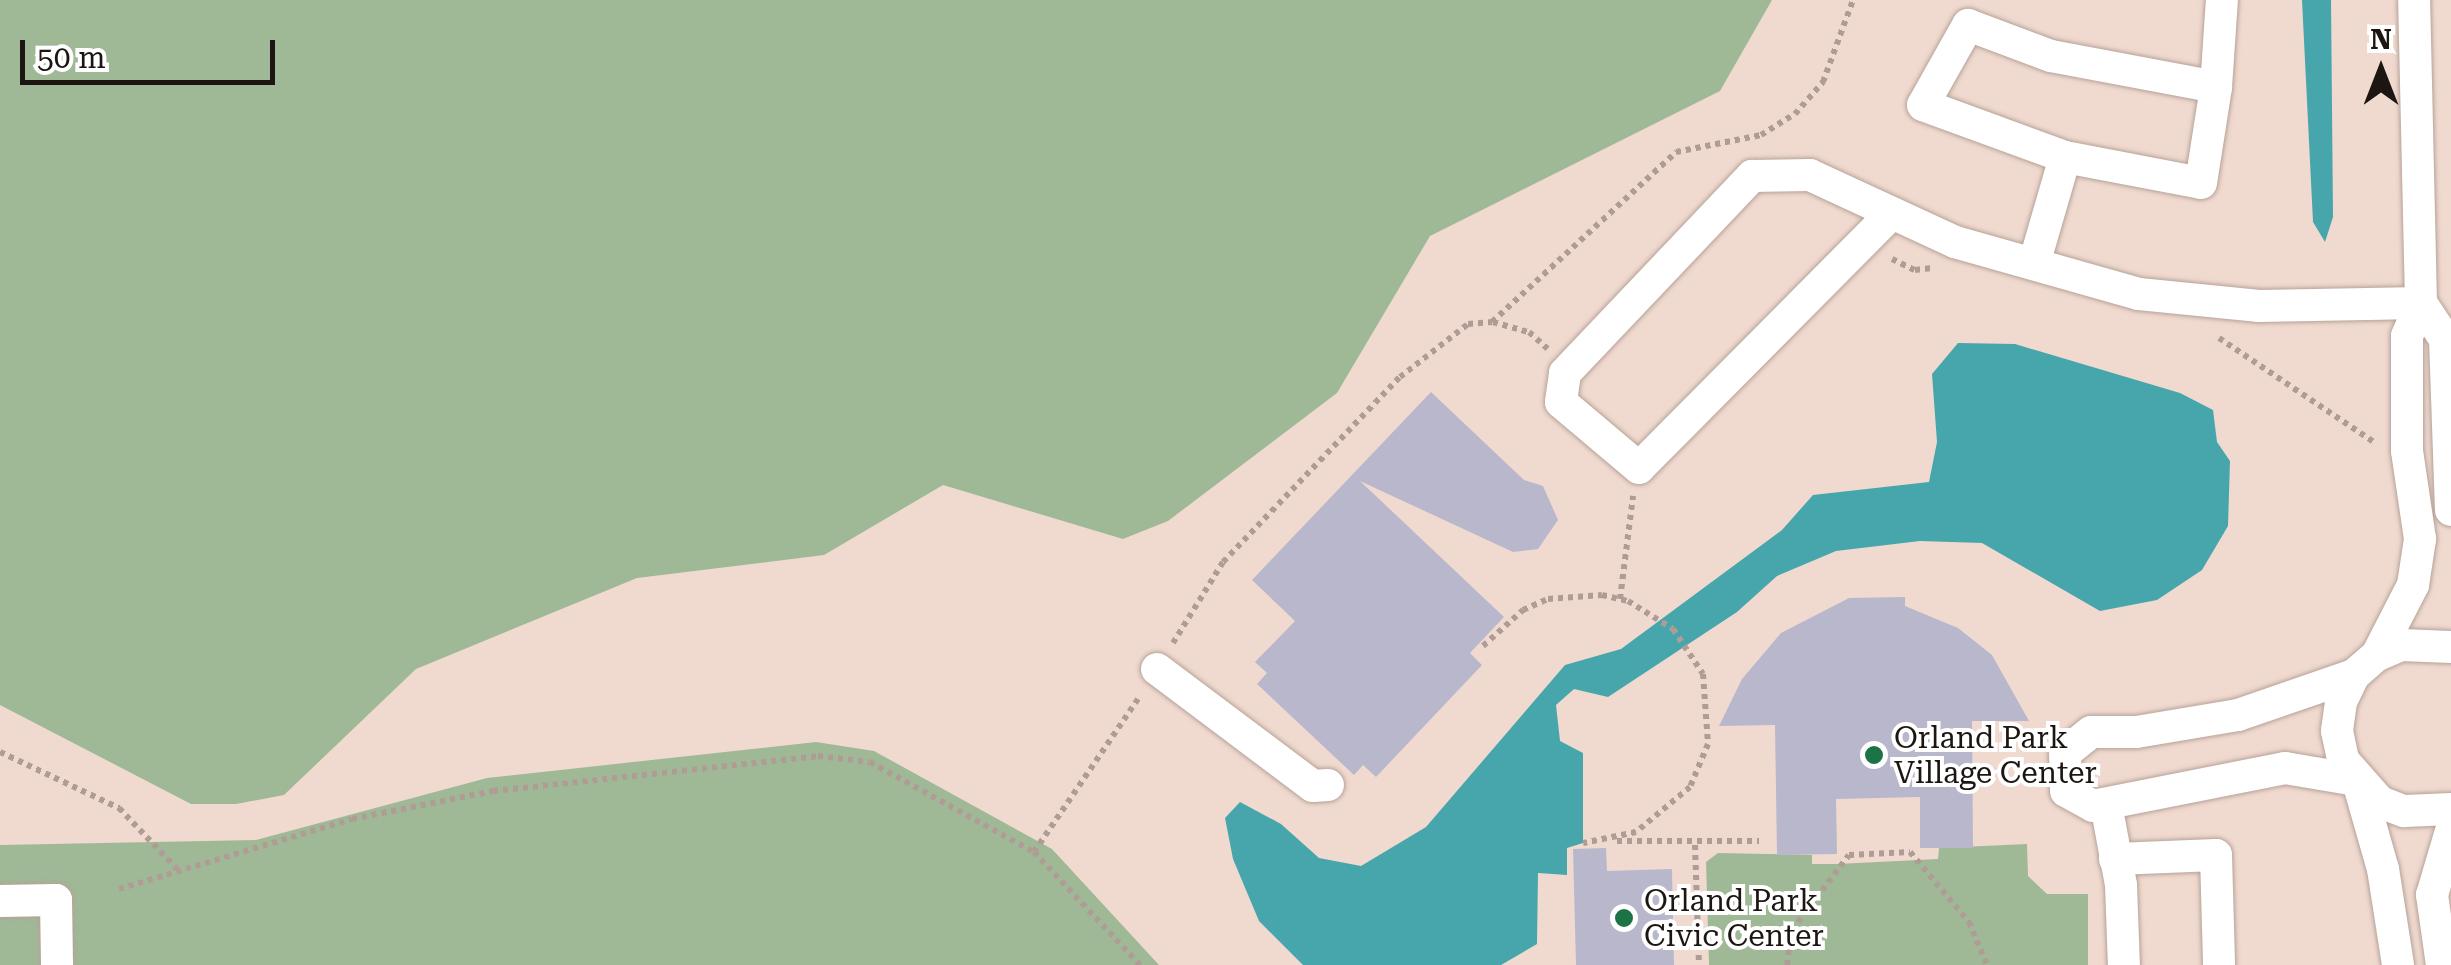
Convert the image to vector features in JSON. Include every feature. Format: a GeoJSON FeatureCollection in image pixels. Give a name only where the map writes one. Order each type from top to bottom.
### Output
{"type":"FeatureCollection","features":[{"type":"Feature","properties":{"kind":"street"},"geometry":{"type":"LineString","coordinates":[[2216,87],[2052,56],[1968,24],[1923,106],[2066,157],[2201,183],[2216,87],[2222,0]]}},
{"type":"Feature","properties":{"kind":"street"},"geometry":{"type":"LineString","coordinates":[[2398,965],[2384,869],[2337,731],[2341,702],[2413,586],[2420,540],[2407,451],[2407,336],[2420,303],[2414,0]]}},
{"type":"Feature","properties":{"kind":"street"},"geometry":{"type":"LineString","coordinates":[[2034,264],[2066,157]]}},
{"type":"Feature","properties":{"kind":"street"},"geometry":{"type":"LineString","coordinates":[[1892,213],[1639,468],[1561,402],[1565,373],[1752,176],[1810,175],[1955,242],[2139,294],[2259,306],[2420,303]]}},
{"type":"Feature","properties":{"kind":"street"},"geometry":{"type":"LineString","coordinates":[[2420,303],[2445,339],[2451,510]]}},
{"type":"Feature","properties":{"kind":"street"},"geometry":{"type":"LineString","coordinates":[[2451,647],[2401,645],[2366,665],[2238,715],[2136,732],[2091,732],[2066,753],[2066,792],[2093,806],[2285,768],[2357,783],[2404,811],[2451,809]]}},
{"type":"Feature","properties":{"kind":"street"},"geometry":{"type":"LineString","coordinates":[[1157,668],[1312,786],[1328,784]]}},
{"type":"Feature","properties":{"kind":"street"},"geometry":{"type":"LineString","coordinates":[[2106,804],[2124,965]]}},
{"type":"Feature","properties":{"kind":"street"},"geometry":{"type":"LineString","coordinates":[[2442,965],[2432,895],[2451,831]]}},
{"type":"Feature","properties":{"kind":"street"},"geometry":{"type":"LineString","coordinates":[[2114,859],[2216,855],[2220,965]]}},
{"type":"Feature","properties":{"kind":"street"},"geometry":{"type":"LineString","coordinates":[[0,902],[56,900],[57,965]]}},
{"type":"Feature","properties":{"kind":"path"},"geometry":{"type":"LineString","coordinates":[[1034,852],[1223,562],[1400,377],[1468,324],[1492,322],[1676,152],[1761,135],[1795,114],[1823,82],[1853,0]]}},
{"type":"Feature","properties":{"kind":"path"},"geometry":{"type":"LineString","coordinates":[[1624,600],[1633,494]]}},
{"type":"Feature","properties":{"kind":"path"},"geometry":{"type":"LineString","coordinates":[[1483,646],[1524,610],[1548,599],[1574,594],[1624,600],[1673,629],[1690,650],[1703,674],[1711,720],[1701,766],[1675,806],[1646,827],[1610,840]]}},
{"type":"Feature","properties":{"kind":"path"},"geometry":{"type":"LineString","coordinates":[[0,752],[119,808],[177,869]]}},
{"type":"Feature","properties":{"kind":"path"},"geometry":{"type":"LineString","coordinates":[[119,889],[352,819],[493,791],[818,756],[870,762],[1034,852],[1140,965]]}},
{"type":"Feature","properties":{"kind":"path"},"geometry":{"type":"LineString","coordinates":[[1583,843],[1610,840],[1695,845],[1758,841]]}},
{"type":"Feature","properties":{"kind":"path"},"geometry":{"type":"LineString","coordinates":[[1695,845],[1699,965]]}},
{"type":"Feature","properties":{"kind":"path"},"geometry":{"type":"LineString","coordinates":[[1787,965],[1792,930],[1849,855],[1910,852],[1968,922],[1987,965]]}},
{"type":"Feature","properties":{"kind":"green space"},"geometry":{"type":"Polygon","coordinates":[[[0,0],[1772,0],[1720,91],[1430,236],[1337,393],[1168,521],[1123,539],[943,485],[824,555],[637,578],[416,669],[284,795],[236,804],[191,804],[0,705],[0,0]]]}},
{"type":"Feature","properties":{"kind":"green space"},"geometry":{"type":"Polygon","coordinates":[[[816,742],[874,751],[1052,849],[1159,965],[0,965],[0,845],[256,840],[487,778],[816,742]]]}},
{"type":"Feature","properties":{"kind":"green space"},"geometry":{"type":"Polygon","coordinates":[[[2027,844],[2028,876],[2047,894],[2088,894],[2088,965],[1709,965],[1706,862],[1718,853],[1812,855],[1812,864],[1837,864],[1938,859],[1939,848],[2027,844]]]}},
{"type":"Feature","properties":{"kind":"water"},"geometry":{"type":"Polygon","coordinates":[[[2302,0],[2331,0],[2333,217],[2325,242],[2313,222],[2302,0]]]}},
{"type":"Feature","properties":{"kind":"water"},"geometry":{"type":"Polygon","coordinates":[[[1958,343],[2015,344],[2180,393],[2213,410],[2217,442],[2230,461],[2228,526],[2202,570],[2157,600],[2100,611],[1982,543],[1920,541],[1836,551],[1777,576],[1737,612],[1608,697],[1574,689],[1556,705],[1560,741],[1583,753],[1583,843],[1567,848],[1567,875],[1538,873],[1537,944],[1501,965],[1303,965],[1259,921],[1233,859],[1225,818],[1240,802],[1281,824],[1319,858],[1361,866],[1426,827],[1565,665],[1621,649],[1782,530],[1813,495],[1929,482],[1937,442],[1932,374],[1958,343]]]}},
{"type":"Feature","properties":{"kind":"building"},"geometry":{"type":"Polygon","coordinates":[[[1431,392],[1524,480],[1543,486],[1558,520],[1538,549],[1513,552],[1360,481],[1504,617],[1470,653],[1482,665],[1376,777],[1363,765],[1354,775],[1257,684],[1267,673],[1255,662],[1295,621],[1252,580],[1431,392]]]}},
{"type":"Feature","properties":{"kind":"building","name":"Orland Park Village Center"},"geometry":{"type":"Polygon","coordinates":[[[1905,597],[1905,606],[1958,628],[1992,655],[2029,721],[1972,721],[1973,848],[1920,848],[1920,797],[1836,799],[1837,854],[1777,855],[1775,725],[1719,726],[1742,679],[1781,633],[1849,598],[1905,597]]]}},
{"type":"Feature","properties":{"kind":"building","name":"Orland Park Civic Center"},"geometry":{"type":"Polygon","coordinates":[[[1606,848],[1607,871],[1672,869],[1674,965],[1576,965],[1573,849],[1606,848]]]}},
{"type":"Feature","properties":{"kind":"place","name":"Orland Park Village Center"},"geometry":{"type":"Point","coordinates":[1874,755]}},
{"type":"Feature","properties":{"kind":"place","name":"Orland Park Civic Center"},"geometry":{"type":"Point","coordinates":[1624,918]}}]}
